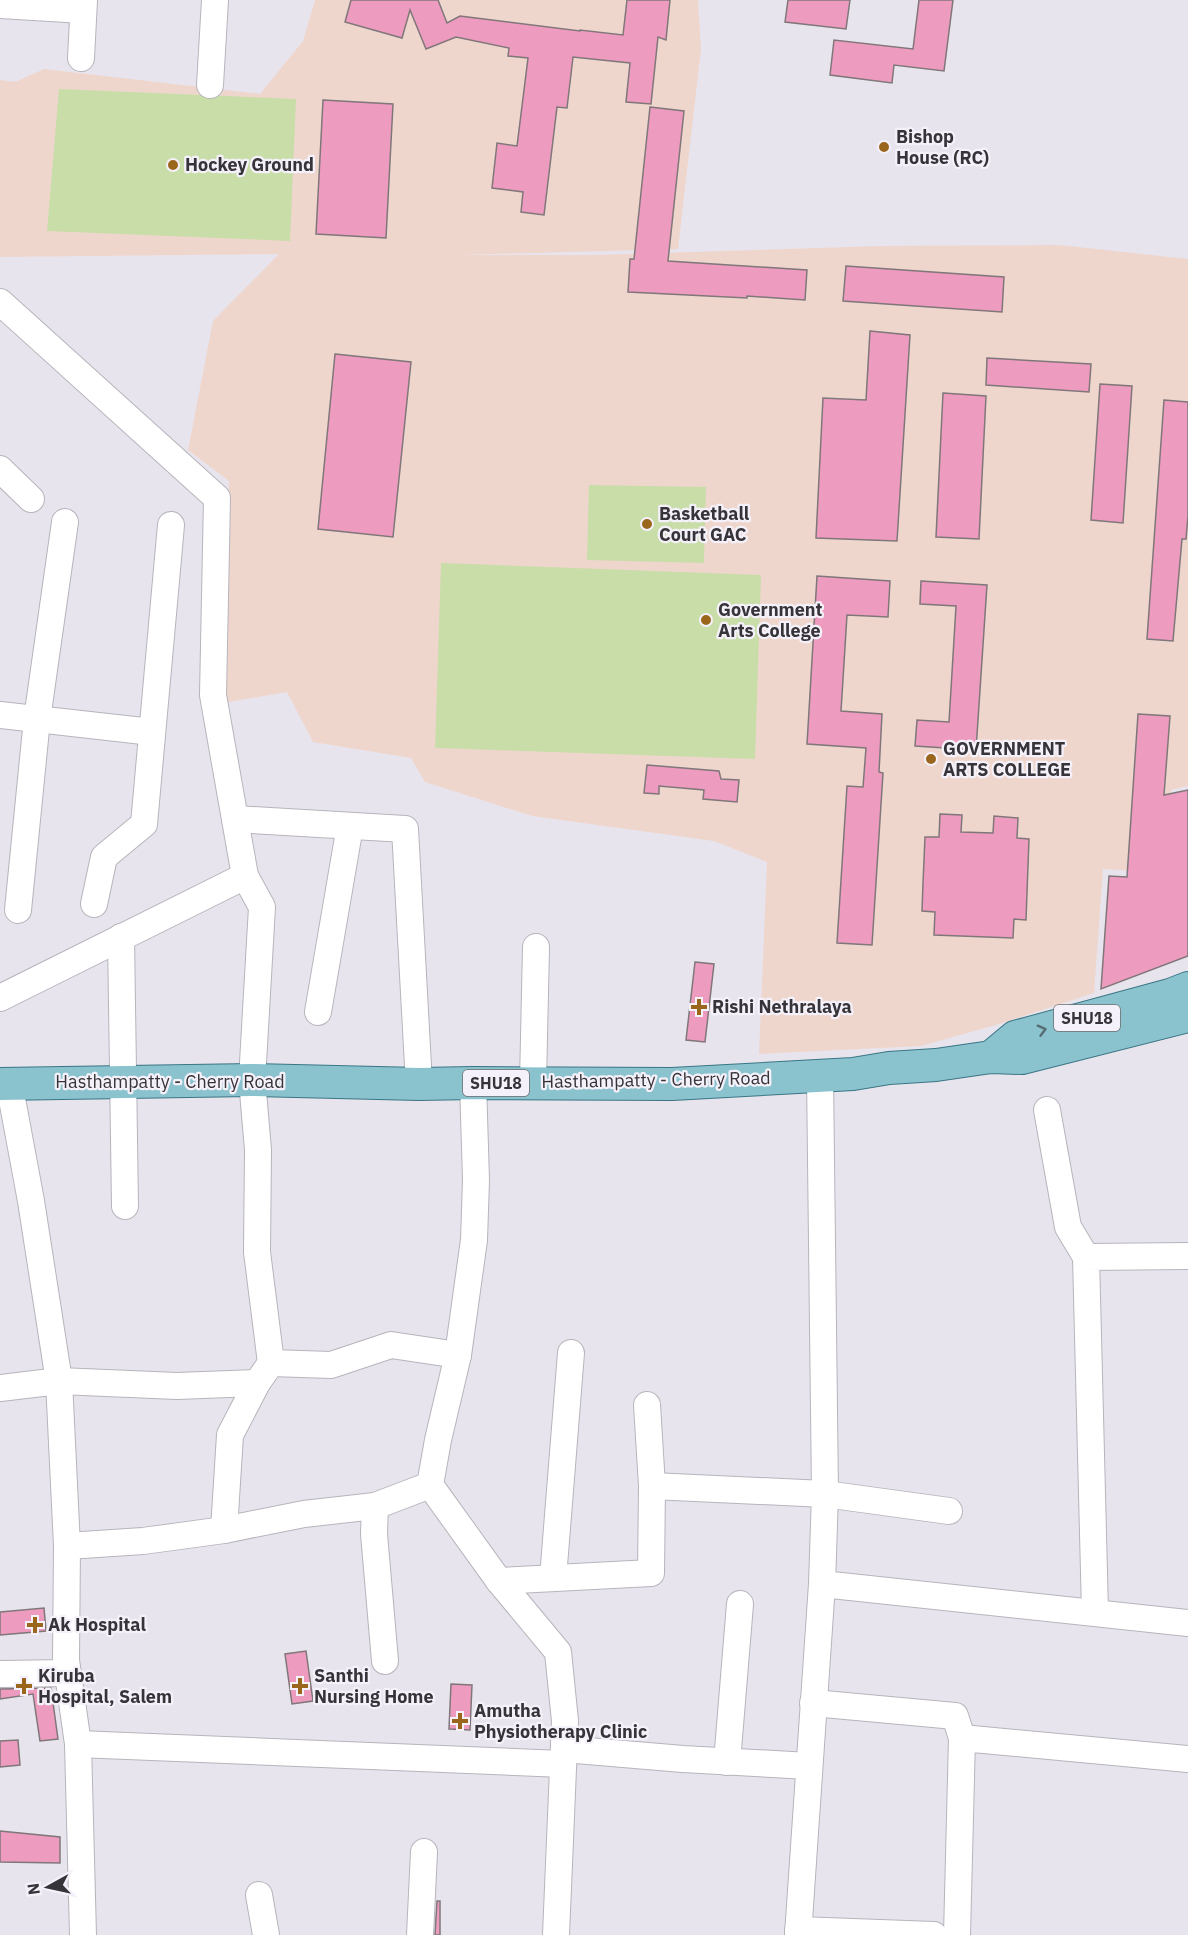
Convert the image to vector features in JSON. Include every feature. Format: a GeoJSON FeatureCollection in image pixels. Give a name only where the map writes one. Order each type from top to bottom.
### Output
{"type":"FeatureCollection","features":[{"type":"Feature","properties":{"kind":"main road","name":"SHU18"},"geometry":{"type":"LineString","coordinates":[[991,1057],[1015,1037],[1170,995],[1188,988]]}},
{"type":"Feature","properties":{"kind":"main road","name":"Hasthampatty - Cherry Road"},"geometry":{"type":"LineString","coordinates":[[5,1084],[252,1080],[418,1084],[672,1084],[853,1074],[991,1057],[1023,1058],[1188,1016]]}},
{"type":"Feature","properties":{"kind":"street"},"geometry":{"type":"LineString","coordinates":[[210,85],[214,0]]}},
{"type":"Feature","properties":{"kind":"street"},"geometry":{"type":"LineString","coordinates":[[0,4],[83,5],[81,58]]}},
{"type":"Feature","properties":{"kind":"street"},"geometry":{"type":"LineString","coordinates":[[0,302],[217,498],[213,695],[245,876],[262,907],[252,1080],[258,1150],[257,1252],[264,1373],[230,1435],[224,1530]]}},
{"type":"Feature","properties":{"kind":"street"},"geometry":{"type":"LineString","coordinates":[[0,470],[31,499]]}},
{"type":"Feature","properties":{"kind":"street"},"geometry":{"type":"LineString","coordinates":[[18,910],[38,719],[65,522]]}},
{"type":"Feature","properties":{"kind":"street"},"geometry":{"type":"LineString","coordinates":[[94,904],[104,857],[144,824],[171,525]]}},
{"type":"Feature","properties":{"kind":"street"},"geometry":{"type":"LineString","coordinates":[[0,715],[152,732]]}},
{"type":"Feature","properties":{"kind":"street"},"geometry":{"type":"LineString","coordinates":[[235,819],[405,829],[418,1084]]}},
{"type":"Feature","properties":{"kind":"street"},"geometry":{"type":"LineString","coordinates":[[318,1012],[350,826]]}},
{"type":"Feature","properties":{"kind":"street"},"geometry":{"type":"LineString","coordinates":[[0,998],[245,876]]}},
{"type":"Feature","properties":{"kind":"street"},"geometry":{"type":"LineString","coordinates":[[121,937],[125,1206]]}},
{"type":"Feature","properties":{"kind":"street"},"geometry":{"type":"LineString","coordinates":[[533,1083],[536,947]]}},
{"type":"Feature","properties":{"kind":"street"},"geometry":{"type":"LineString","coordinates":[[820,1075],[825,1494],[822,1584],[798,1932],[934,1935]]}},
{"type":"Feature","properties":{"kind":"street"},"geometry":{"type":"LineString","coordinates":[[473,1083],[476,1180],[474,1240],[458,1355],[430,1485],[499,1581],[558,1652],[566,1721],[556,1935]]}},
{"type":"Feature","properties":{"kind":"street"},"geometry":{"type":"LineString","coordinates":[[5,1084],[31,1201],[59,1381],[67,1546],[66,1660],[78,1743],[83,1935]]}},
{"type":"Feature","properties":{"kind":"street"},"geometry":{"type":"LineString","coordinates":[[1047,1110],[1068,1227],[1086,1257],[1095,1612]]}},
{"type":"Feature","properties":{"kind":"street"},"geometry":{"type":"LineString","coordinates":[[1086,1257],[1188,1256]]}},
{"type":"Feature","properties":{"kind":"street"},"geometry":{"type":"LineString","coordinates":[[0,1388],[59,1381],[177,1386],[331,1365],[391,1345],[458,1355]]}},
{"type":"Feature","properties":{"kind":"street"},"geometry":{"type":"LineString","coordinates":[[553,1578],[571,1353]]}},
{"type":"Feature","properties":{"kind":"street"},"geometry":{"type":"LineString","coordinates":[[499,1581],[651,1573],[652,1486],[647,1405]]}},
{"type":"Feature","properties":{"kind":"street"},"geometry":{"type":"LineString","coordinates":[[67,1546],[143,1541],[224,1530],[304,1514],[375,1506],[430,1485]]}},
{"type":"Feature","properties":{"kind":"street"},"geometry":{"type":"LineString","coordinates":[[652,1486],[825,1494],[949,1511]]}},
{"type":"Feature","properties":{"kind":"street"},"geometry":{"type":"LineString","coordinates":[[375,1506],[374,1534],[385,1660]]}},
{"type":"Feature","properties":{"kind":"street"},"geometry":{"type":"LineString","coordinates":[[822,1584],[1188,1623]]}},
{"type":"Feature","properties":{"kind":"street"},"geometry":{"type":"LineString","coordinates":[[727,1762],[740,1604]]}},
{"type":"Feature","properties":{"kind":"street"},"geometry":{"type":"LineString","coordinates":[[0,1674],[68,1673]]}},
{"type":"Feature","properties":{"kind":"street"},"geometry":{"type":"LineString","coordinates":[[813,1703],[955,1716],[962,1738],[957,1935]]}},
{"type":"Feature","properties":{"kind":"street"},"geometry":{"type":"LineString","coordinates":[[962,1738],[1188,1759]]}},
{"type":"Feature","properties":{"kind":"street"},"geometry":{"type":"LineString","coordinates":[[78,1743],[564,1756],[808,1766]]}},
{"type":"Feature","properties":{"kind":"street"},"geometry":{"type":"LineString","coordinates":[[420,1935],[424,1852]]}},
{"type":"Feature","properties":{"kind":"street"},"geometry":{"type":"LineString","coordinates":[[259,1895],[266,1935]]}},
{"type":"Feature","properties":{"kind":"shaded area","name":"Government Arts College"},"geometry":{"type":"Polygon","coordinates":[[[315,0],[698,0],[701,49],[678,249],[458,255],[596,255],[880,246],[1059,245],[1188,259],[1188,786],[1171,790],[1164,873],[1103,869],[1094,993],[996,1025],[921,1046],[759,1054],[767,862],[714,841],[532,816],[425,782],[411,758],[313,742],[287,692],[223,703],[229,481],[188,450],[213,321],[279,254],[0,257],[0,80],[15,82],[44,69],[260,94],[303,41],[315,0]]]}},
{"type":"Feature","properties":{"kind":"green space","name":"Hockey Ground"},"geometry":{"type":"Polygon","coordinates":[[[59,89],[296,99],[290,241],[47,231],[59,89]]]}},
{"type":"Feature","properties":{"kind":"green space","name":"Basketball Court GAC"},"geometry":{"type":"Polygon","coordinates":[[[589,485],[706,487],[704,563],[587,560],[589,485]]]}},
{"type":"Feature","properties":{"kind":"green space"},"geometry":{"type":"Polygon","coordinates":[[[441,563],[761,575],[755,759],[435,748],[441,563]]]}},
{"type":"Feature","properties":{"kind":"building"},"geometry":{"type":"Polygon","coordinates":[[[351,0],[438,0],[447,23],[460,16],[623,35],[627,0],[670,0],[666,40],[658,37],[651,104],[626,102],[630,63],[573,57],[567,108],[557,107],[544,215],[521,212],[523,192],[492,188],[497,143],[517,146],[528,58],[508,56],[509,48],[456,37],[426,49],[410,10],[402,38],[345,22],[351,0]]]}},
{"type":"Feature","properties":{"kind":"building"},"geometry":{"type":"Polygon","coordinates":[[[788,0],[850,0],[846,29],[785,22],[788,0]]]}},
{"type":"Feature","properties":{"kind":"building"},"geometry":{"type":"Polygon","coordinates":[[[919,0],[953,0],[944,71],[894,65],[892,83],[830,75],[834,40],[913,49],[919,0]]]}},
{"type":"Feature","properties":{"kind":"building"},"geometry":{"type":"Polygon","coordinates":[[[323,100],[393,104],[386,238],[316,234],[323,100]]]}},
{"type":"Feature","properties":{"kind":"building"},"geometry":{"type":"Polygon","coordinates":[[[650,107],[684,111],[668,261],[807,270],[805,300],[628,292],[630,259],[634,259],[650,107]]]}},
{"type":"Feature","properties":{"kind":"building"},"geometry":{"type":"Polygon","coordinates":[[[846,266],[1004,277],[1002,312],[843,301],[846,266]]]}},
{"type":"Feature","properties":{"kind":"building"},"geometry":{"type":"Polygon","coordinates":[[[870,331],[910,335],[897,541],[816,538],[823,398],[866,400],[870,331]]]}},
{"type":"Feature","properties":{"kind":"building"},"geometry":{"type":"Polygon","coordinates":[[[335,354],[411,362],[393,537],[318,529],[335,354]]]}},
{"type":"Feature","properties":{"kind":"building"},"geometry":{"type":"Polygon","coordinates":[[[987,358],[1091,364],[1089,392],[986,385],[987,358]]]}},
{"type":"Feature","properties":{"kind":"building"},"geometry":{"type":"Polygon","coordinates":[[[1100,384],[1132,386],[1123,523],[1091,520],[1100,384]]]}},
{"type":"Feature","properties":{"kind":"building"},"geometry":{"type":"Polygon","coordinates":[[[943,393],[986,396],[979,539],[936,537],[943,393]]]}},
{"type":"Feature","properties":{"kind":"building"},"geometry":{"type":"Polygon","coordinates":[[[1164,400],[1188,402],[1188,516],[1186,539],[1182,539],[1173,641],[1147,639],[1164,400]]]}},
{"type":"Feature","properties":{"kind":"building"},"geometry":{"type":"Polygon","coordinates":[[[817,576],[890,581],[888,617],[847,615],[841,711],[882,714],[879,772],[883,773],[872,945],[837,943],[847,786],[863,787],[866,748],[807,744],[817,576]]]}},
{"type":"Feature","properties":{"kind":"building"},"geometry":{"type":"Polygon","coordinates":[[[921,581],[987,585],[976,750],[915,746],[917,720],[949,722],[956,606],[920,604],[921,581]]]}},
{"type":"Feature","properties":{"kind":"building"},"geometry":{"type":"Polygon","coordinates":[[[1138,714],[1170,716],[1164,795],[1188,790],[1188,956],[1101,989],[1109,876],[1127,877],[1138,714]]]}},
{"type":"Feature","properties":{"kind":"building"},"geometry":{"type":"Polygon","coordinates":[[[647,765],[719,771],[721,779],[739,780],[737,802],[703,799],[704,790],[659,786],[659,794],[644,793],[647,765]]]}},
{"type":"Feature","properties":{"kind":"building"},"geometry":{"type":"Polygon","coordinates":[[[940,814],[962,815],[961,832],[993,833],[994,816],[1018,818],[1017,838],[1029,839],[1026,920],[1014,919],[1013,938],[934,935],[935,912],[922,911],[925,837],[939,837],[940,814]]]}},
{"type":"Feature","properties":{"kind":"building"},"geometry":{"type":"Polygon","coordinates":[[[695,962],[714,964],[705,1042],[686,1040],[695,962]]]}},
{"type":"Feature","properties":{"kind":"building"},"geometry":{"type":"Polygon","coordinates":[[[44,1608],[46,1631],[0,1635],[0,1612],[44,1608]]]}},
{"type":"Feature","properties":{"kind":"building"},"geometry":{"type":"Polygon","coordinates":[[[306,1651],[313,1701],[292,1704],[285,1654],[306,1651]]]}},
{"type":"Feature","properties":{"kind":"building"},"geometry":{"type":"Polygon","coordinates":[[[451,1684],[472,1685],[470,1730],[449,1729],[451,1684]]]}},
{"type":"Feature","properties":{"kind":"building"},"geometry":{"type":"Polygon","coordinates":[[[51,1688],[58,1739],[40,1741],[33,1694],[0,1699],[0,1689],[51,1688]]]}},
{"type":"Feature","properties":{"kind":"building"},"geometry":{"type":"Polygon","coordinates":[[[18,1740],[20,1765],[0,1767],[0,1741],[18,1740]]]}},
{"type":"Feature","properties":{"kind":"building"},"geometry":{"type":"Polygon","coordinates":[[[0,1831],[60,1837],[60,1863],[0,1862],[0,1831]]]}},
{"type":"Feature","properties":{"kind":"building"},"geometry":{"type":"Polygon","coordinates":[[[437,1901],[440,1901],[440,1935],[435,1935],[437,1901]]]}},
{"type":"Feature","properties":{"kind":"place","name":"Bishop House (RC)"},"geometry":{"type":"Point","coordinates":[884,147]}},
{"type":"Feature","properties":{"kind":"place","name":"Hockey Ground"},"geometry":{"type":"Point","coordinates":[173,165]}},
{"type":"Feature","properties":{"kind":"place","name":"Basketball Court GAC"},"geometry":{"type":"Point","coordinates":[647,524]}},
{"type":"Feature","properties":{"kind":"place","name":"Government Arts College"},"geometry":{"type":"Point","coordinates":[706,620]}},
{"type":"Feature","properties":{"kind":"place","name":"GOVERNMENT ARTS COLLEGE"},"geometry":{"type":"Point","coordinates":[931,759]}},
{"type":"Feature","properties":{"kind":"place","name":"Rishi Nethralaya"},"geometry":{"type":"Point","coordinates":[699,1007]}},
{"type":"Feature","properties":{"kind":"place","name":"Ak Hospital"},"geometry":{"type":"Point","coordinates":[35,1625]}},
{"type":"Feature","properties":{"kind":"place","name":"Kiruba Hospital, Salem"},"geometry":{"type":"Point","coordinates":[24,1686]}},
{"type":"Feature","properties":{"kind":"place","name":"Santhi Nursing Home"},"geometry":{"type":"Point","coordinates":[300,1686]}},
{"type":"Feature","properties":{"kind":"place","name":"Amutha Physiotherapy Clinic"},"geometry":{"type":"Point","coordinates":[460,1721]}}]}
